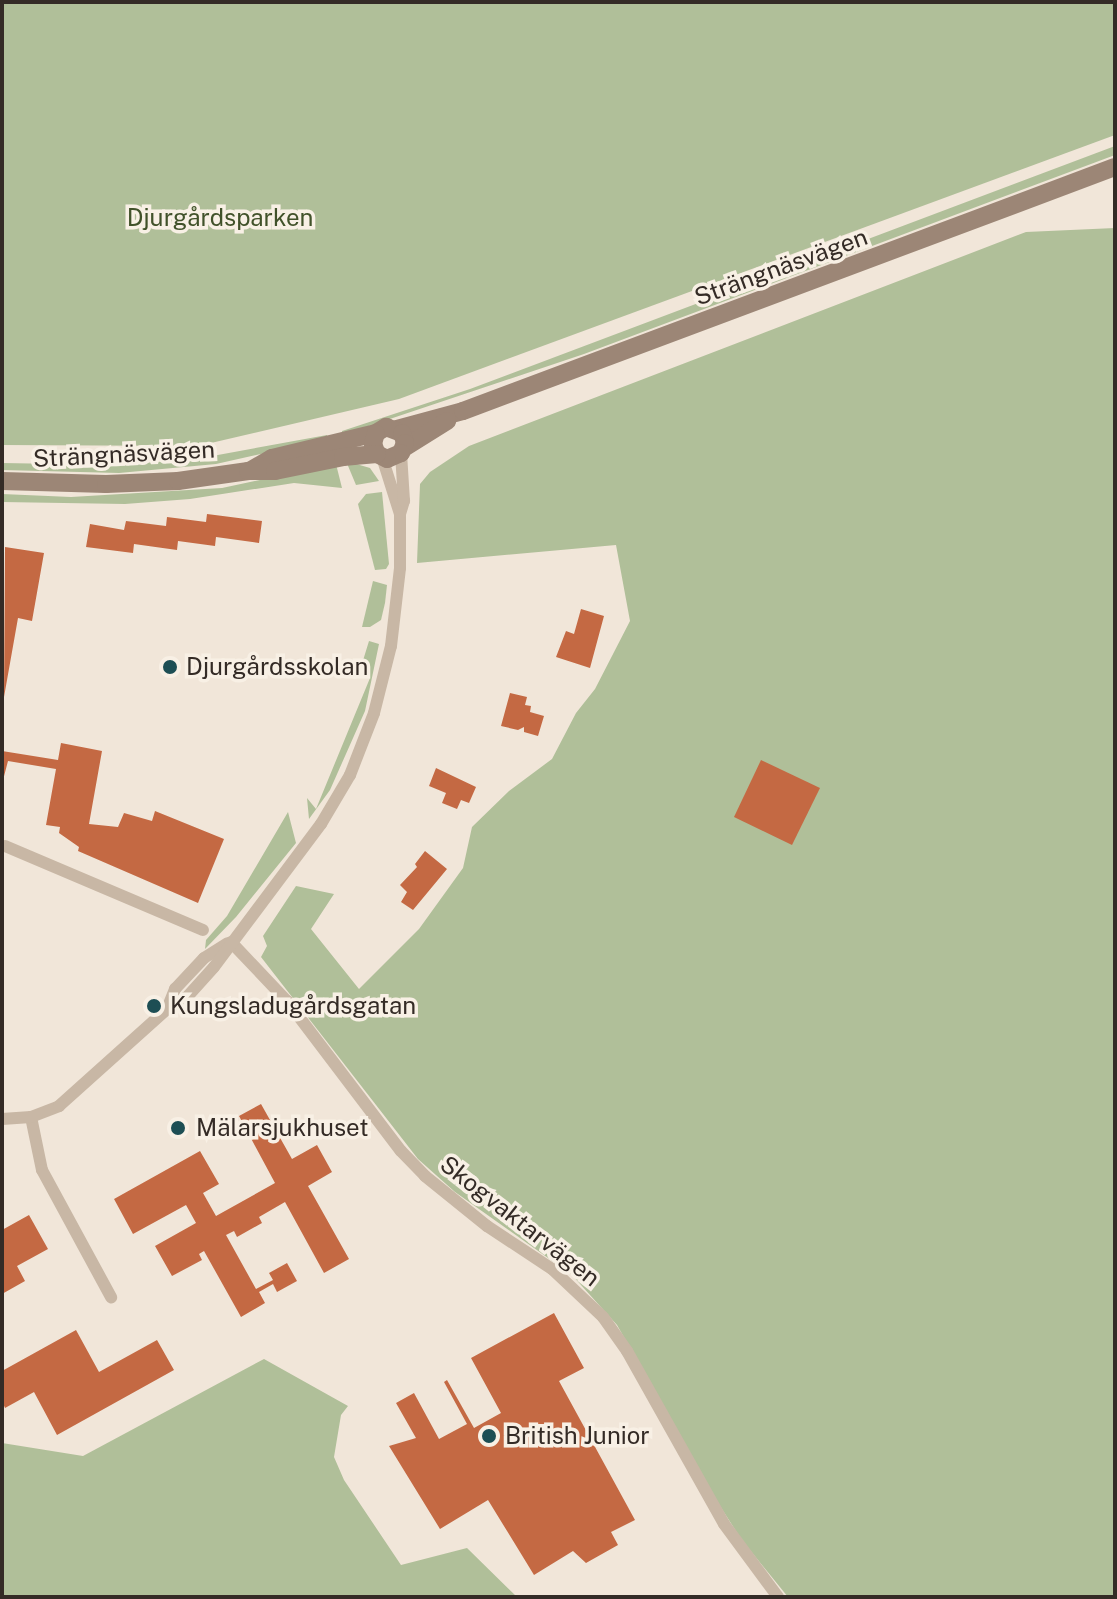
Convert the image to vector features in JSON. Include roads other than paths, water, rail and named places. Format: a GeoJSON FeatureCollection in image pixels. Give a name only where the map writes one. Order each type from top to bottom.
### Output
{"type":"FeatureCollection","features":[{"type":"Feature","properties":{"kind":"main road","name":"Strängnäsvägen"},"geometry":{"type":"LineString","coordinates":[[397,429],[463,411],[1115,167]]}},
{"type":"Feature","properties":{"kind":"main road","name":"Strängnäsvägen"},"geometry":{"type":"LineString","coordinates":[[402,451],[463,411]]}},
{"type":"Feature","properties":{"kind":"main road"},"geometry":{"type":"LineString","coordinates":[[386,427],[397,429],[404,438],[402,451],[392,458],[380,456],[373,444],[376,433],[386,427]]}},
{"type":"Feature","properties":{"kind":"main road","name":"Strängnäsvägen"},"geometry":{"type":"LineString","coordinates":[[248,471],[272,458],[376,433]]}},
{"type":"Feature","properties":{"kind":"main road","name":"Strängnäsvägen"},"geometry":{"type":"LineString","coordinates":[[2,481],[106,484],[178,481],[248,471],[275,471],[343,457],[380,456]]}},
{"type":"Feature","properties":{"kind":"street"},"geometry":{"type":"LineString","coordinates":[[2,1119],[31,1117],[59,1106],[167,1009],[187,997],[214,967],[321,824],[350,775],[374,713],[391,646],[400,568],[400,514],[404,501],[402,451]]}},
{"type":"Feature","properties":{"kind":"street"},"geometry":{"type":"LineString","coordinates":[[380,456],[400,514]]}},
{"type":"Feature","properties":{"kind":"street"},"geometry":{"type":"LineString","coordinates":[[5,846],[203,930]]}},
{"type":"Feature","properties":{"kind":"street","name":"Skogvaktarvägen"},"geometry":{"type":"LineString","coordinates":[[231,942],[287,1001],[401,1151],[425,1176],[487,1226],[552,1269],[603,1317],[627,1351],[724,1524],[778,1597]]}},
{"type":"Feature","properties":{"kind":"street"},"geometry":{"type":"LineString","coordinates":[[31,1117],[42,1170],[111,1297]]}},
{"type":"Feature","properties":{"kind":"place","name":"Djurgårdsskolan"},"geometry":{"type":"Point","coordinates":[170,667]}},
{"type":"Feature","properties":{"kind":"place","name":"Kungsladugårdsgatan"},"geometry":{"type":"Point","coordinates":[154,1006]}},
{"type":"Feature","properties":{"kind":"place","name":"Mälarsjukhuset"},"geometry":{"type":"Point","coordinates":[178,1128]}},
{"type":"Feature","properties":{"kind":"place","name":"British Junior"},"geometry":{"type":"Point","coordinates":[489,1436]}},
{"type":"Feature","properties":{"kind":"park label","name":"Djurgårdsparken"},"geometry":{"type":"Point","coordinates":[220,218]}}]}
